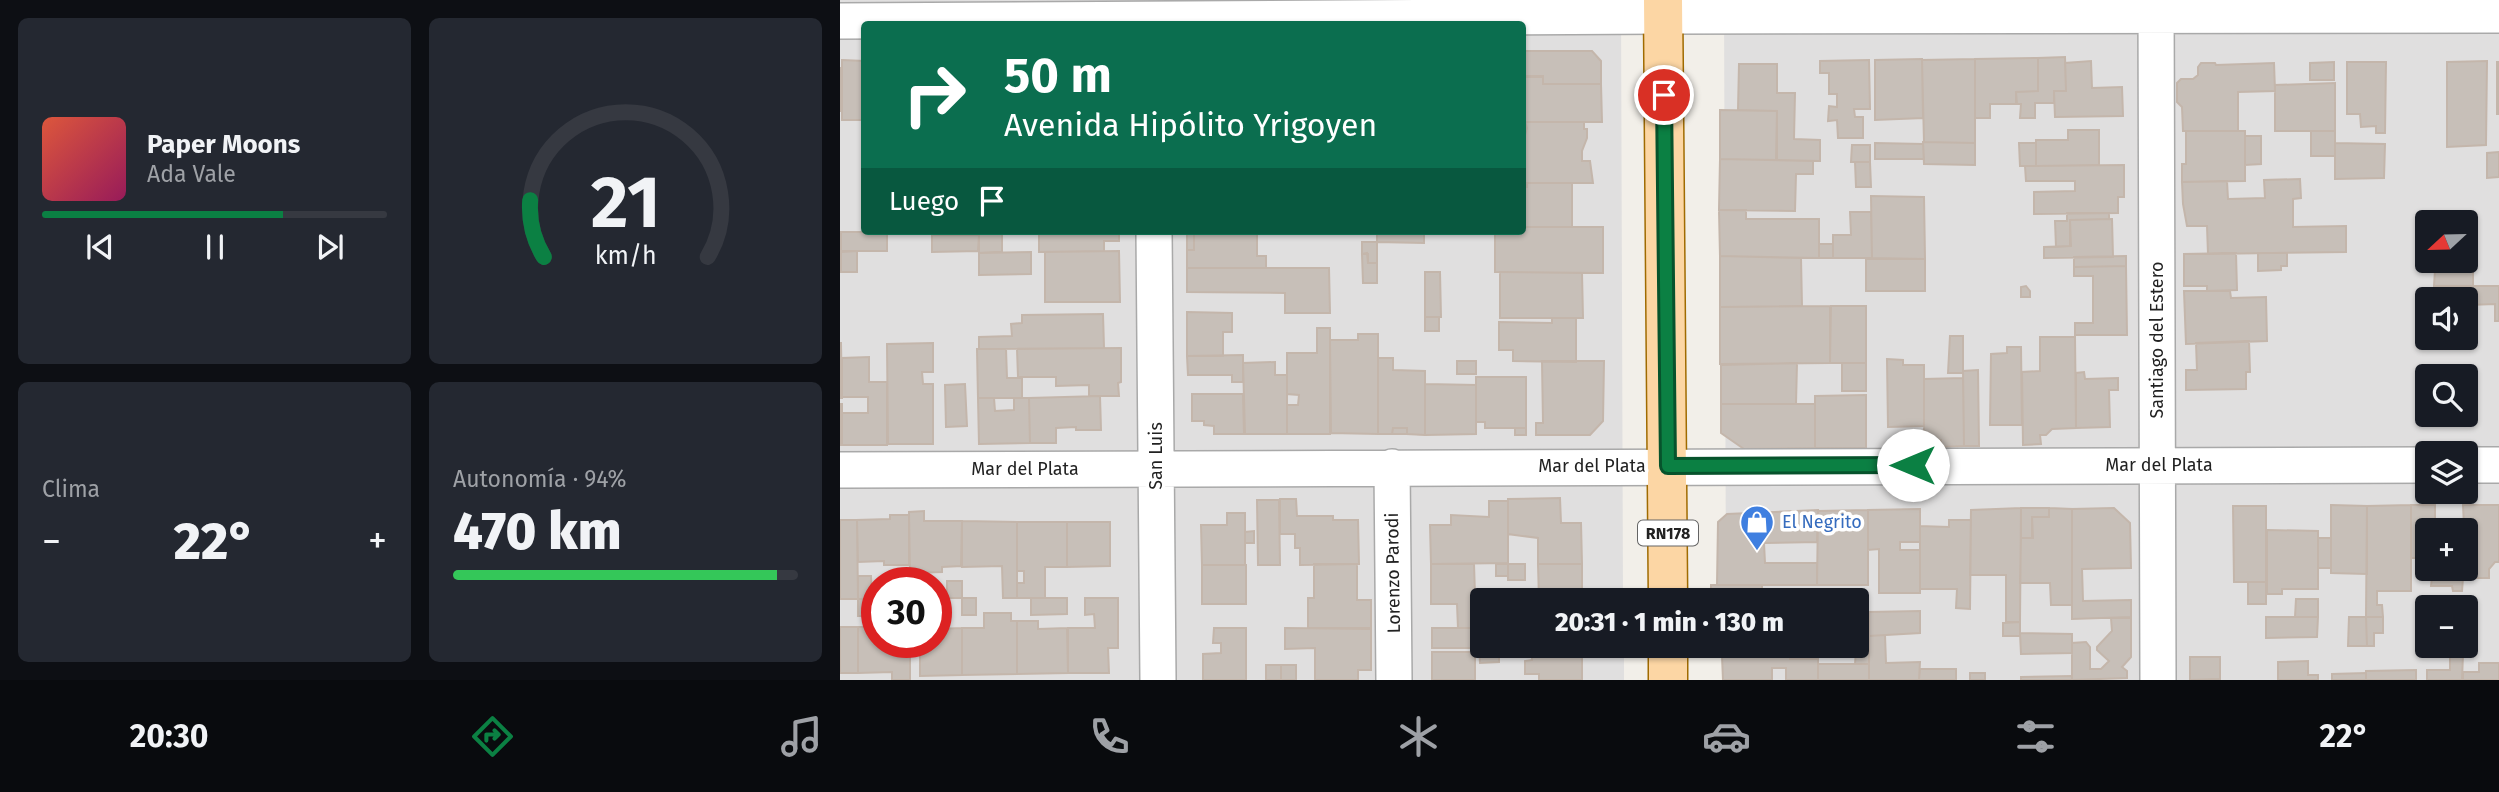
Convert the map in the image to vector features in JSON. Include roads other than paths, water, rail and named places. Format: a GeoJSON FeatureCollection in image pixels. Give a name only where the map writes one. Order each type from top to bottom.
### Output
{"type":"FeatureCollection","features":[{"type":"Feature","properties":{"kind":"main road","name":"RN178"},"geometry":{"type":"LineString","coordinates":[[1663,8],[1668,588]]}},
{"type":"Feature","properties":{"kind":"main road"},"geometry":{"type":"LineString","coordinates":[[1668,658],[1668,680]]}},
{"type":"Feature","properties":{"kind":"street"},"geometry":{"type":"LineString","coordinates":[[840,21],[1663,8],[2156,8],[2499,15]]}},
{"type":"Feature","properties":{"kind":"street","name":"Santiago del Estero"},"geometry":{"type":"LineString","coordinates":[[2156,8],[2158,680]]}},
{"type":"Feature","properties":{"kind":"street","name":"San Luis"},"geometry":{"type":"LineString","coordinates":[[1154,235],[1158,680]]}},
{"type":"Feature","properties":{"kind":"street","name":"Mar del Plata"},"geometry":{"type":"LineString","coordinates":[[840,470],[2415,465]]}},
{"type":"Feature","properties":{"kind":"street"},"geometry":{"type":"LineString","coordinates":[[2478,465],[2499,466]]}},
{"type":"Feature","properties":{"kind":"street","name":"Lorenzo Parodi"},"geometry":{"type":"LineString","coordinates":[[1392,467],[1394,680]]}},
{"type":"Feature","properties":{"kind":"place","name":"El Negrito"},"geometry":{"type":"Point","coordinates":[1757,552]}}]}
